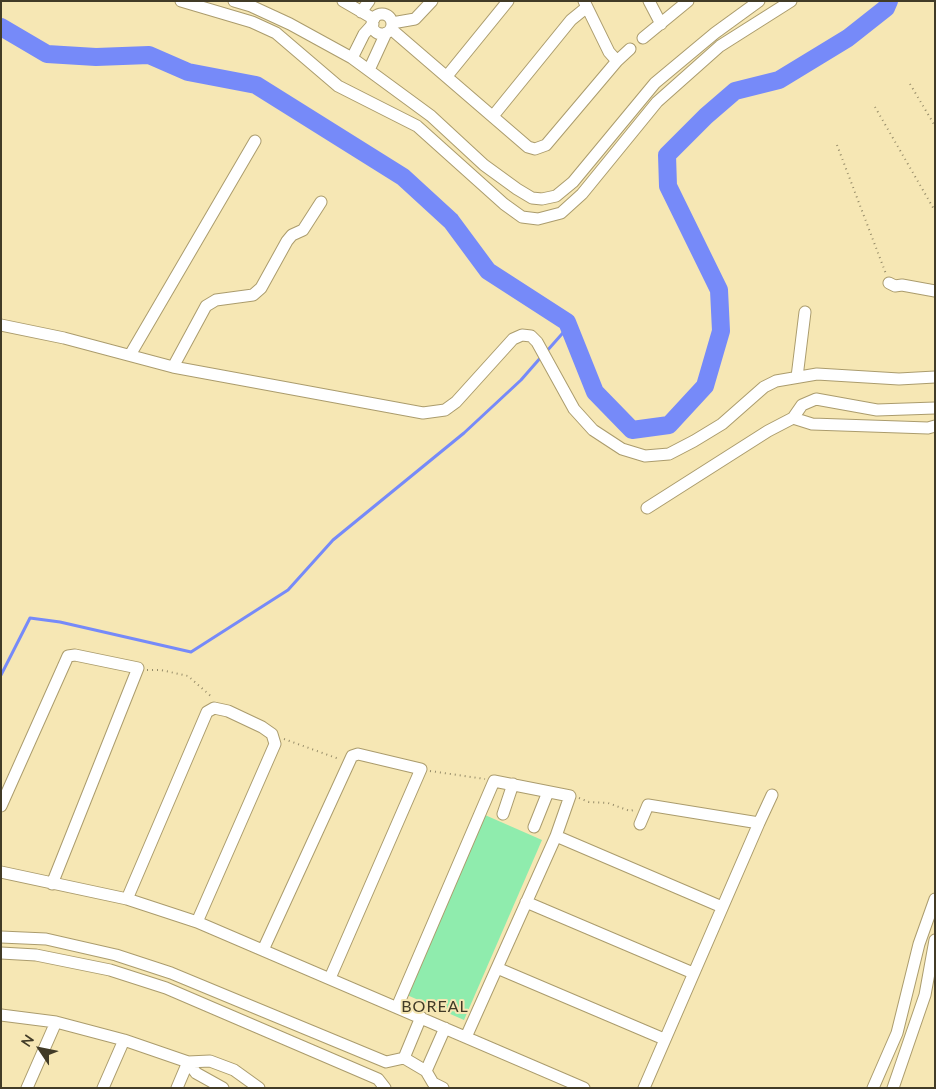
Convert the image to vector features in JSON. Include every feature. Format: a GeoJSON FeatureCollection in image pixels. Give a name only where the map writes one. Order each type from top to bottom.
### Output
{"type":"FeatureCollection","features":[{"type":"Feature","properties":{"kind":"street"},"geometry":{"type":"LineString","coordinates":[[181,1],[252,22],[282,37],[338,86],[352,95],[403,117],[417,126],[504,204],[522,217],[538,219],[560,213],[582,194],[657,102],[720,46],[791,1]]}},
{"type":"Feature","properties":{"kind":"street"},"geometry":{"type":"LineString","coordinates":[[343,1],[376,19],[388,16],[390,28],[369,70]]}},
{"type":"Feature","properties":{"kind":"street"},"geometry":{"type":"LineString","coordinates":[[362,12],[369,1]]}},
{"type":"Feature","properties":{"kind":"street"},"geometry":{"type":"LineString","coordinates":[[403,40],[415,19],[432,1]]}},
{"type":"Feature","properties":{"kind":"street"},"geometry":{"type":"LineString","coordinates":[[447,76],[508,1]]}},
{"type":"Feature","properties":{"kind":"street"},"geometry":{"type":"LineString","coordinates":[[649,1],[661,24]]}},
{"type":"Feature","properties":{"kind":"street"},"geometry":{"type":"LineString","coordinates":[[643,38],[688,1]]}},
{"type":"Feature","properties":{"kind":"street"},"geometry":{"type":"LineString","coordinates":[[237,2],[290,24],[352,58],[430,116],[484,165],[532,198],[556,196],[573,182],[655,83],[715,33],[759,1]]}},
{"type":"Feature","properties":{"kind":"street"},"geometry":{"type":"LineString","coordinates":[[352,58],[364,34],[376,19],[382,2]]}},
{"type":"Feature","properties":{"kind":"street"},"geometry":{"type":"LineString","coordinates":[[493,116],[585,4],[609,52],[617,61]]}},
{"type":"Feature","properties":{"kind":"street"},"geometry":{"type":"LineString","coordinates":[[376,19],[377,32],[415,19]]}},
{"type":"Feature","properties":{"kind":"street"},"geometry":{"type":"LineString","coordinates":[[282,37],[290,24]]}},
{"type":"Feature","properties":{"kind":"street"},"geometry":{"type":"LineString","coordinates":[[390,28],[528,146],[541,149],[546,146],[617,61],[630,49]]}},
{"type":"Feature","properties":{"kind":"street"},"geometry":{"type":"LineString","coordinates":[[715,33],[720,46]]}},
{"type":"Feature","properties":{"kind":"street"},"geometry":{"type":"LineString","coordinates":[[417,126],[430,116]]}},
{"type":"Feature","properties":{"kind":"street"},"geometry":{"type":"LineString","coordinates":[[130,355],[255,141]]}},
{"type":"Feature","properties":{"kind":"street"},"geometry":{"type":"LineString","coordinates":[[173,367],[206,306],[216,300],[253,295],[261,288],[287,241],[292,235],[303,230],[321,202]]}},
{"type":"Feature","properties":{"kind":"street"},"geometry":{"type":"LineString","coordinates":[[889,283],[895,286],[902,285],[935,291]]}},
{"type":"Feature","properties":{"kind":"street"},"geometry":{"type":"LineString","coordinates":[[797,377],[805,312]]}},
{"type":"Feature","properties":{"kind":"street"},"geometry":{"type":"LineString","coordinates":[[1,324],[64,338],[173,367],[423,413],[436,413],[445,410],[456,402],[513,339],[522,335],[531,336],[537,342],[574,409],[593,430],[622,448],[645,456],[669,454],[694,441],[722,424],[764,387],[776,381],[817,374],[899,379],[935,377]]}},
{"type":"Feature","properties":{"kind":"street"},"geometry":{"type":"LineString","coordinates":[[647,508],[768,431],[793,418],[802,405],[816,399],[877,410],[935,408]]}},
{"type":"Feature","properties":{"kind":"street"},"geometry":{"type":"LineString","coordinates":[[793,418],[812,424],[928,428],[935,426]]}},
{"type":"Feature","properties":{"kind":"street"},"geometry":{"type":"LineString","coordinates":[[1,806],[68,656],[75,655],[138,668],[52,884]]}},
{"type":"Feature","properties":{"kind":"street"},"geometry":{"type":"LineString","coordinates":[[127,899],[207,712],[214,708],[228,711],[262,727],[272,734],[275,744],[197,922]]}},
{"type":"Feature","properties":{"kind":"street"},"geometry":{"type":"LineString","coordinates":[[263,950],[352,756],[358,754],[421,769],[330,978]]}},
{"type":"Feature","properties":{"kind":"street"},"geometry":{"type":"LineString","coordinates":[[397,1007],[494,781],[570,796],[556,836],[466,1037]]}},
{"type":"Feature","properties":{"kind":"street"},"geometry":{"type":"LineString","coordinates":[[503,814],[513,784]]}},
{"type":"Feature","properties":{"kind":"street"},"geometry":{"type":"LineString","coordinates":[[534,827],[548,792]]}},
{"type":"Feature","properties":{"kind":"street"},"geometry":{"type":"LineString","coordinates":[[644,1088],[758,823],[772,795]]}},
{"type":"Feature","properties":{"kind":"street"},"geometry":{"type":"LineString","coordinates":[[640,824],[648,805],[758,823]]}},
{"type":"Feature","properties":{"kind":"street"},"geometry":{"type":"LineString","coordinates":[[556,836],[722,907]]}},
{"type":"Feature","properties":{"kind":"street"},"geometry":{"type":"LineString","coordinates":[[1,872],[127,899],[197,922],[584,1088]]}},
{"type":"Feature","properties":{"kind":"street"},"geometry":{"type":"LineString","coordinates":[[886,1088],[873,1087],[897,1033],[919,944],[935,899]]}},
{"type":"Feature","properties":{"kind":"street"},"geometry":{"type":"LineString","coordinates":[[526,902],[693,973]]}},
{"type":"Feature","properties":{"kind":"street"},"geometry":{"type":"LineString","coordinates":[[1,936],[46,939],[116,955],[171,973],[386,1062],[404,1058],[426,1071],[436,1086]]}},
{"type":"Feature","properties":{"kind":"street"},"geometry":{"type":"LineString","coordinates":[[893,1088],[925,995],[934,943],[919,944]]}},
{"type":"Feature","properties":{"kind":"street"},"geometry":{"type":"LineString","coordinates":[[1,953],[36,955],[110,970],[166,988],[381,1083],[386,1062]]}},
{"type":"Feature","properties":{"kind":"street"},"geometry":{"type":"LineString","coordinates":[[497,968],[664,1039]]}},
{"type":"Feature","properties":{"kind":"street"},"geometry":{"type":"LineString","coordinates":[[1,1015],[56,1022],[124,1040],[188,1062],[210,1061],[234,1070],[254,1087]]}},
{"type":"Feature","properties":{"kind":"street"},"geometry":{"type":"LineString","coordinates":[[404,1058],[421,1017]]}},
{"type":"Feature","properties":{"kind":"street"},"geometry":{"type":"LineString","coordinates":[[26,1088],[56,1022]]}},
{"type":"Feature","properties":{"kind":"street"},"geometry":{"type":"LineString","coordinates":[[426,1071],[445,1028]]}},
{"type":"Feature","properties":{"kind":"street"},"geometry":{"type":"LineString","coordinates":[[104,1088],[124,1040]]}},
{"type":"Feature","properties":{"kind":"street"},"geometry":{"type":"LineString","coordinates":[[177,1088],[188,1062]]}},
{"type":"Feature","properties":{"kind":"street"},"geometry":{"type":"LineString","coordinates":[[188,1062],[196,1073],[223,1088]]}},
{"type":"Feature","properties":{"kind":"path"},"geometry":{"type":"LineString","coordinates":[[910,84],[935,126]]}},
{"type":"Feature","properties":{"kind":"path"},"geometry":{"type":"LineString","coordinates":[[875,107],[935,211]]}},
{"type":"Feature","properties":{"kind":"path"},"geometry":{"type":"LineString","coordinates":[[837,145],[889,283]]}},
{"type":"Feature","properties":{"kind":"path"},"geometry":{"type":"LineString","coordinates":[[138,668],[188,676],[228,711]]}},
{"type":"Feature","properties":{"kind":"path"},"geometry":{"type":"LineString","coordinates":[[272,734],[348,762]]}},
{"type":"Feature","properties":{"kind":"path"},"geometry":{"type":"LineString","coordinates":[[421,769],[494,781]]}},
{"type":"Feature","properties":{"kind":"path"},"geometry":{"type":"LineString","coordinates":[[570,796],[589,802],[608,803],[630,811],[648,805]]}},
{"type":"Feature","properties":{"kind":"green space"},"geometry":{"type":"Polygon","coordinates":[[[485,815],[542,840],[464,1020],[407,995],[485,815]]]}},
{"type":"Feature","properties":{"kind":"waterway"},"geometry":{"type":"LineString","coordinates":[[1,27],[47,54],[96,57],[149,55],[188,72],[256,85],[403,177],[451,221],[488,271],[567,322],[595,392],[632,430],[669,425],[705,386],[721,331],[719,290],[668,186],[667,155],[706,116],[735,91],[779,80],[848,38],[886,8],[889,1]]}},
{"type":"Feature","properties":{"kind":"waterway"},"geometry":{"type":"LineString","coordinates":[[546,352],[569,326]]}},
{"type":"Feature","properties":{"kind":"waterway"},"geometry":{"type":"LineString","coordinates":[[1,675],[30,618],[60,622],[191,652],[288,590],[333,540],[464,433],[521,380],[542,356]]}},
{"type":"Feature","properties":{"kind":"district","name":"BOREAL"},"geometry":{"type":"Point","coordinates":[435,1007]}}]}
